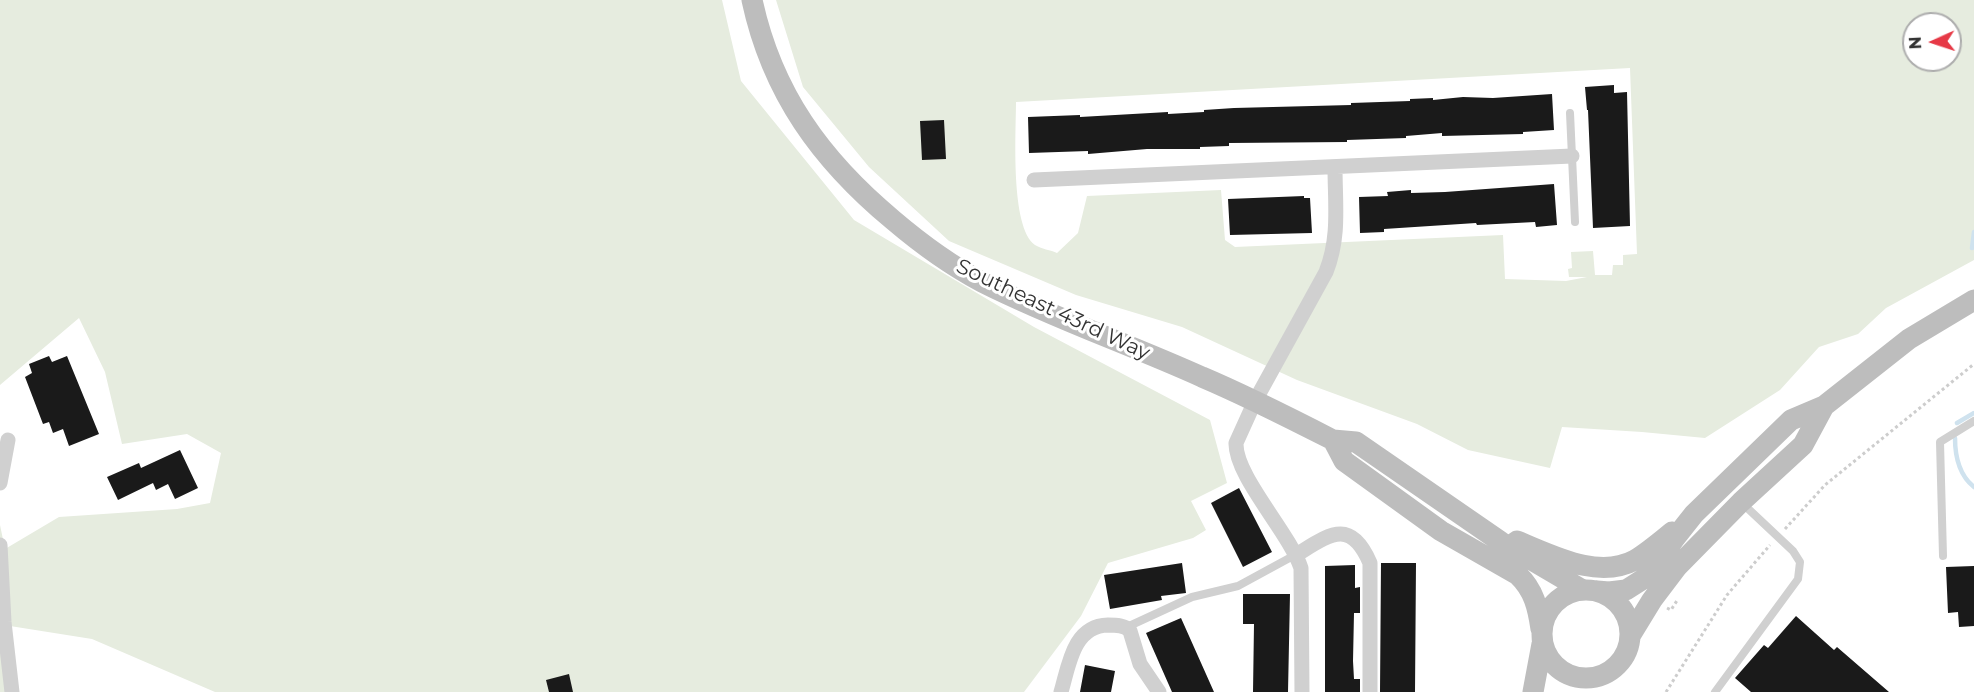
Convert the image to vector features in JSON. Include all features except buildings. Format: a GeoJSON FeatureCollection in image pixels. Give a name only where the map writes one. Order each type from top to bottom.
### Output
{"type":"FeatureCollection","features":[{"type":"Feature","properties":{"kind":"main road","name":"Southeast 43rd Way"},"geometry":{"type":"LineString","coordinates":[[752,0],[772,68],[809,133],[827,157],[860,193],[901,228],[939,256],[981,281],[1071,322],[1202,376],[1333,440],[1356,442],[1514,551],[1589,590]]}},
{"type":"Feature","properties":{"kind":"main road"},"geometry":{"type":"LineString","coordinates":[[1533,692],[1544,617],[1555,602],[1570,592],[1626,590],[1648,576],[1694,514],[1791,420],[1824,406],[1909,339],[1974,300]]}},
{"type":"Feature","properties":{"kind":"main road"},"geometry":{"type":"LineString","coordinates":[[1333,440],[1344,461],[1441,531],[1518,575],[1532,594],[1547,657],[1567,675],[1572,685],[1608,673],[1620,663],[1627,651],[1630,636],[1664,584],[1741,502],[1803,445],[1824,406]]}},
{"type":"Feature","properties":{"kind":"main road"},"geometry":{"type":"LineString","coordinates":[[1478,526],[1569,561],[1604,567],[1632,561],[1694,514]]}},
{"type":"Feature","properties":{"kind":"main road"},"geometry":{"type":"LineString","coordinates":[[1589,590],[1608,595],[1618,603],[1625,613],[1630,636]]}},
{"type":"Feature","properties":{"kind":"street"},"geometry":{"type":"LineString","coordinates":[[1034,180],[1572,156]]}},
{"type":"Feature","properties":{"kind":"street"},"geometry":{"type":"LineString","coordinates":[[1302,692],[1303,576],[1296,555],[1244,471],[1236,451],[1238,436],[1255,401],[1326,272],[1334,253],[1335,167]]}},
{"type":"Feature","properties":{"kind":"street"},"geometry":{"type":"LineString","coordinates":[[0,483],[8,440]]}},
{"type":"Feature","properties":{"kind":"street"},"geometry":{"type":"LineString","coordinates":[[1296,555],[1322,539],[1336,534],[1350,536],[1363,546],[1370,563],[1370,692]]}},
{"type":"Feature","properties":{"kind":"street"},"geometry":{"type":"LineString","coordinates":[[0,545],[4,622],[12,692]]}},
{"type":"Feature","properties":{"kind":"street"},"geometry":{"type":"LineString","coordinates":[[1060,692],[1075,646],[1086,632],[1096,627],[1109,625],[1127,627],[1130,631],[1140,664],[1159,692]]}},
{"type":"Feature","properties":{"kind":"lane"},"geometry":{"type":"LineString","coordinates":[[1570,113],[1575,222]]}},
{"type":"Feature","properties":{"kind":"lane"},"geometry":{"type":"LineString","coordinates":[[1943,556],[1940,442],[1974,421]]}},
{"type":"Feature","properties":{"kind":"lane"},"geometry":{"type":"LineString","coordinates":[[1715,692],[1798,579],[1800,562],[1793,551],[1741,502]]}},
{"type":"Feature","properties":{"kind":"lane"},"geometry":{"type":"LineString","coordinates":[[1127,627],[1192,597],[1238,586],[1296,555]]}},
{"type":"Feature","properties":{"kind":"path"},"geometry":{"type":"LineString","coordinates":[[1665,692],[1727,595],[1825,485],[1974,364]]}},
{"type":"Feature","properties":{"kind":"shaded area"},"geometry":{"type":"Polygon","coordinates":[[[0,0],[722,0],[741,81],[854,220],[1034,327],[1210,420],[1227,483],[1191,501],[1206,530],[1193,538],[1108,563],[1081,616],[1024,692],[215,692],[92,639],[10,626],[12,692],[0,692],[0,525],[5,549],[59,517],[177,509],[210,503],[221,453],[187,434],[122,444],[105,372],[79,318],[0,385],[0,0]]]}},
{"type":"Feature","properties":{"kind":"shaded area"},"geometry":{"type":"Polygon","coordinates":[[[776,0],[1974,0],[1974,260],[1886,308],[1858,334],[1819,347],[1780,390],[1705,438],[1562,427],[1550,468],[1468,450],[1417,424],[1297,380],[1182,327],[1076,295],[949,241],[869,167],[803,87],[776,0]],[[1630,68],[1016,102],[1015,156],[1021,219],[1027,235],[1035,245],[1057,253],[1078,233],[1087,196],[1221,190],[1225,240],[1235,247],[1503,235],[1505,279],[1566,281],[1587,277],[1569,277],[1568,269],[1572,268],[1571,252],[1593,251],[1595,275],[1612,275],[1613,265],[1623,265],[1623,255],[1637,254],[1630,68]]]}},
{"type":"Feature","properties":{"kind":"waterway"},"geometry":{"type":"LineString","coordinates":[[1972,248],[1974,232]]}},
{"type":"Feature","properties":{"kind":"waterway"},"geometry":{"type":"LineString","coordinates":[[1957,423],[1974,413]]}},
{"type":"Feature","properties":{"kind":"waterway"},"geometry":{"type":"LineString","coordinates":[[1955,438],[1959,465],[1965,477],[1974,487]]}}]}
